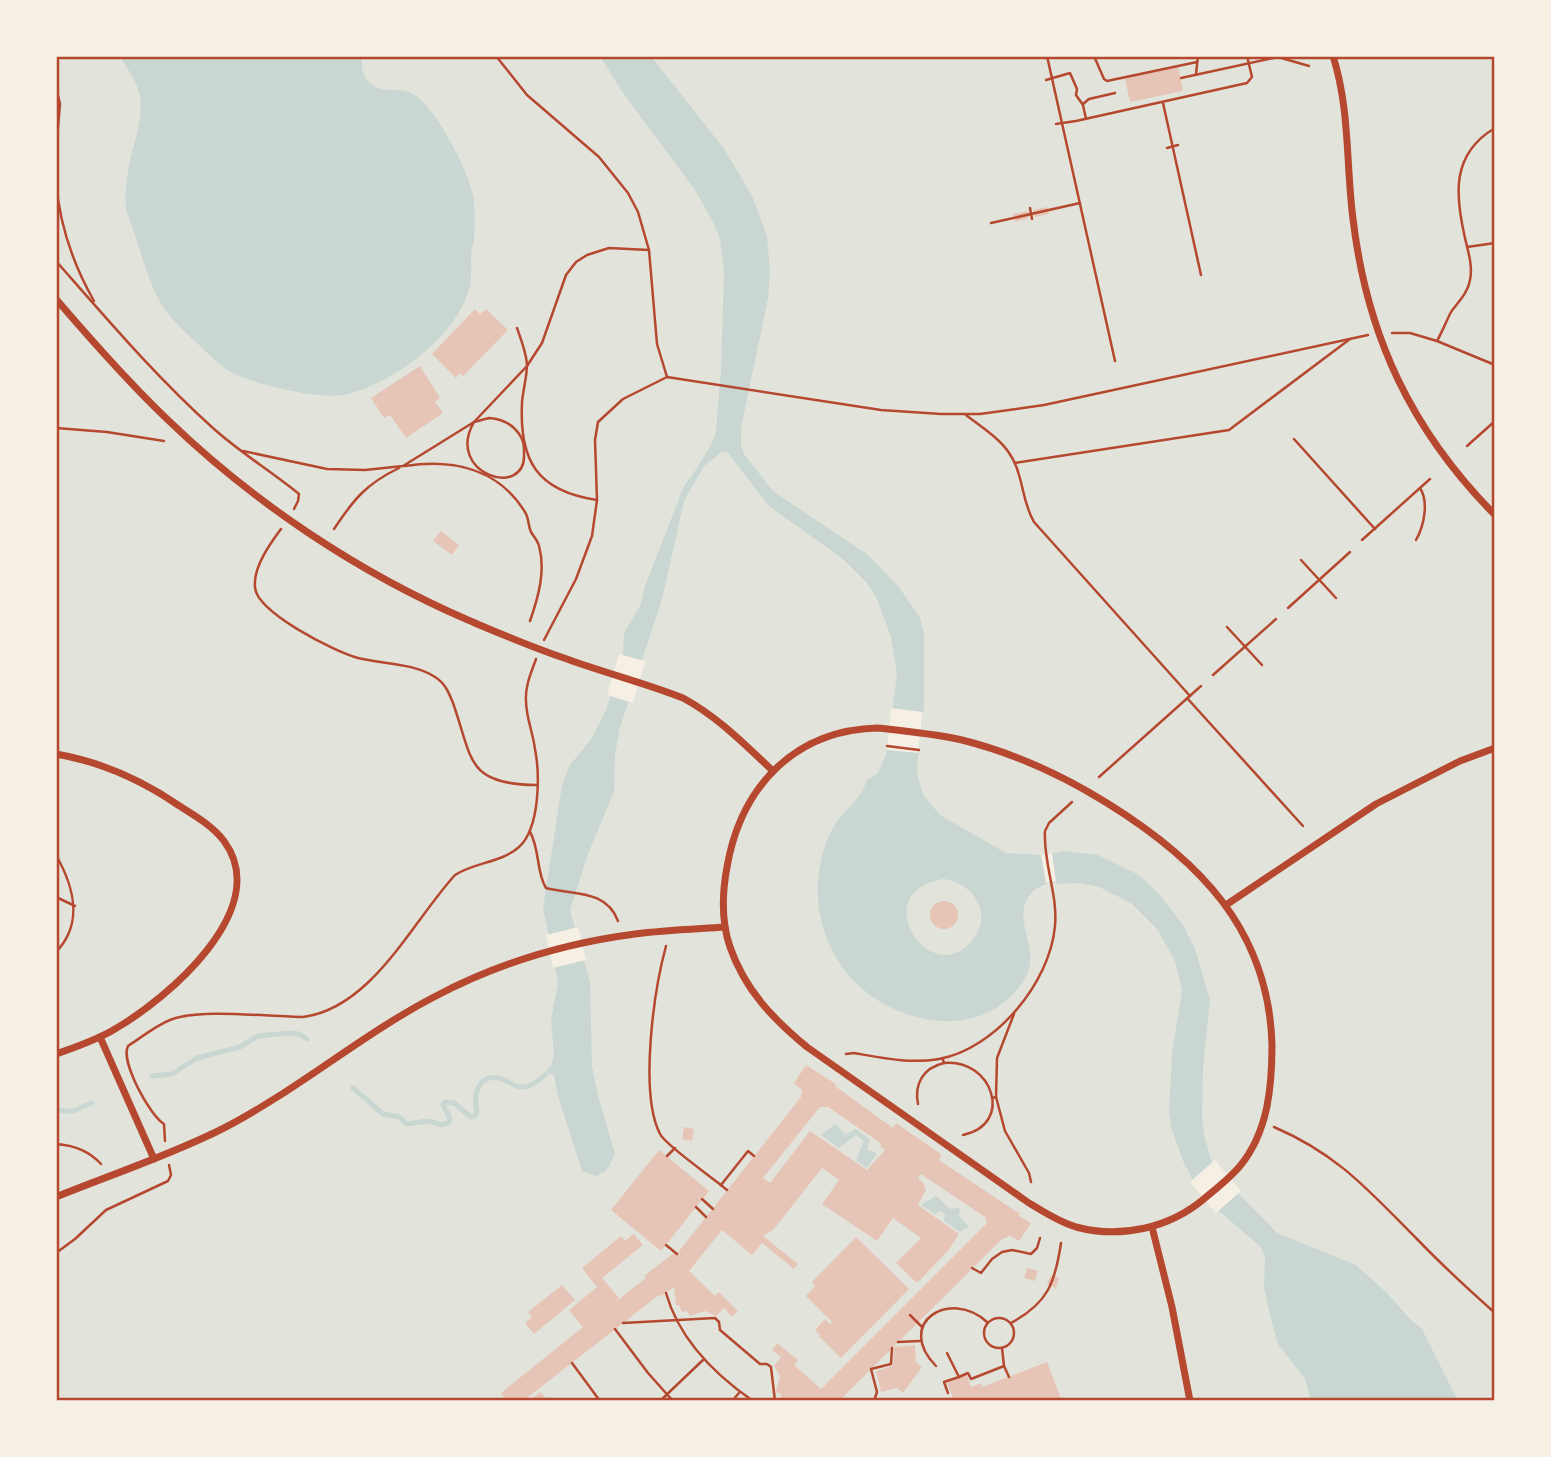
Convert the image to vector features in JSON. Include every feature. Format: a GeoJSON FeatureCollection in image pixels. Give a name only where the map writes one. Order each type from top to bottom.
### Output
{"type":"FeatureCollection","features":[{"type":"Feature","properties":{"kind":"street"},"geometry":{"type":"LineString","coordinates":[[1333,56],[1345,111],[1353,221],[1378,335],[1395,378],[1427,433],[1465,483],[1495,515]]}},
{"type":"Feature","properties":{"kind":"street"},"geometry":{"type":"LineString","coordinates":[[56,299],[170,423],[242,483],[324,542],[369,570],[465,619],[545,652],[683,698],[722,723],[773,771]]}},
{"type":"Feature","properties":{"kind":"street"},"geometry":{"type":"LineString","coordinates":[[889,729],[961,740],[1045,769],[1120,811],[1178,853],[1226,905],[1243,934],[1258,971],[1268,1012],[1272,1039],[1271,1083],[1263,1123],[1249,1153],[1233,1173],[1199,1203],[1172,1220],[1152,1227],[1108,1231],[1074,1226],[1029,1203],[787,1031],[755,997],[736,963],[725,927],[724,882],[736,831],[746,808],[773,771],[796,752],[822,738],[851,730],[889,729]]}},
{"type":"Feature","properties":{"kind":"street"},"geometry":{"type":"LineString","coordinates":[[1226,905],[1376,804],[1460,761],[1495,748]]}},
{"type":"Feature","properties":{"kind":"street"},"geometry":{"type":"LineString","coordinates":[[56,754],[111,768],[147,785],[216,832],[225,841],[236,877],[234,904],[212,944],[149,1006],[100,1037],[56,1054]]}},
{"type":"Feature","properties":{"kind":"street"},"geometry":{"type":"LineString","coordinates":[[56,1197],[154,1159],[219,1130],[435,997],[494,970],[584,943],[639,933],[725,927]]}},
{"type":"Feature","properties":{"kind":"street"},"geometry":{"type":"LineString","coordinates":[[100,1037],[154,1159]]}},
{"type":"Feature","properties":{"kind":"street"},"geometry":{"type":"LineString","coordinates":[[1152,1227],[1172,1307],[1190,1401]]}},
{"type":"Feature","properties":{"kind":"path"},"geometry":{"type":"LineString","coordinates":[[496,56],[527,95],[590,148],[616,175],[638,212],[649,250],[657,344],[667,377]]}},
{"type":"Feature","properties":{"kind":"path"},"geometry":{"type":"LineString","coordinates":[[1047,56],[1115,361]]}},
{"type":"Feature","properties":{"kind":"path"},"geometry":{"type":"LineString","coordinates":[[1094,56],[1107,81],[1197,62]]}},
{"type":"Feature","properties":{"kind":"path"},"geometry":{"type":"LineString","coordinates":[[1195,75],[1198,56]]}},
{"type":"Feature","properties":{"kind":"path"},"geometry":{"type":"LineString","coordinates":[[1056,124],[1247,83],[1252,79],[1247,56]]}},
{"type":"Feature","properties":{"kind":"path"},"geometry":{"type":"LineString","coordinates":[[1181,78],[1279,57],[1309,66]]}},
{"type":"Feature","properties":{"kind":"path"},"geometry":{"type":"LineString","coordinates":[[1046,80],[1070,73],[1086,119]]}},
{"type":"Feature","properties":{"kind":"path"},"geometry":{"type":"LineString","coordinates":[[56,87],[60,104],[56,151]]}},
{"type":"Feature","properties":{"kind":"path"},"geometry":{"type":"LineString","coordinates":[[1083,105],[1085,100],[1115,93]]}},
{"type":"Feature","properties":{"kind":"path"},"geometry":{"type":"LineString","coordinates":[[1163,103],[1201,275]]}},
{"type":"Feature","properties":{"kind":"path"},"geometry":{"type":"LineString","coordinates":[[1437,341],[1470,282],[1471,271],[1457,201],[1460,172],[1471,149],[1495,128]]}},
{"type":"Feature","properties":{"kind":"path"},"geometry":{"type":"LineString","coordinates":[[1167,148],[1178,145]]}},
{"type":"Feature","properties":{"kind":"path"},"geometry":{"type":"LineString","coordinates":[[56,180],[66,238],[84,284],[97,307]]}},
{"type":"Feature","properties":{"kind":"path"},"geometry":{"type":"LineString","coordinates":[[991,223],[1080,203]]}},
{"type":"Feature","properties":{"kind":"path"},"geometry":{"type":"LineString","coordinates":[[1030,208],[1032,219]]}},
{"type":"Feature","properties":{"kind":"path"},"geometry":{"type":"LineString","coordinates":[[1082,211],[1089,209]]}},
{"type":"Feature","properties":{"kind":"path"},"geometry":{"type":"LineString","coordinates":[[1183,225],[1189,223]]}},
{"type":"Feature","properties":{"kind":"path"},"geometry":{"type":"LineString","coordinates":[[1192,233],[1197,232]]}},
{"type":"Feature","properties":{"kind":"path"},"geometry":{"type":"LineString","coordinates":[[1467,247],[1495,243]]}},
{"type":"Feature","properties":{"kind":"path"},"geometry":{"type":"LineString","coordinates":[[1083,248],[1090,247]]}},
{"type":"Feature","properties":{"kind":"path"},"geometry":{"type":"LineString","coordinates":[[530,621],[540,590],[539,545],[522,507],[471,460],[468,446],[470,429],[527,366],[542,344],[570,268],[587,255],[609,248],[649,250]]}},
{"type":"Feature","properties":{"kind":"path"},"geometry":{"type":"LineString","coordinates":[[56,261],[121,336],[181,398],[217,432],[299,494],[297,504]]}},
{"type":"Feature","properties":{"kind":"path"},"geometry":{"type":"LineString","coordinates":[[1100,326],[1113,319]]}},
{"type":"Feature","properties":{"kind":"path"},"geometry":{"type":"LineString","coordinates":[[242,450],[327,469],[365,470],[422,463],[453,464],[499,479],[516,473],[522,469],[525,461],[523,400],[527,366],[517,327]]}},
{"type":"Feature","properties":{"kind":"path"},"geometry":{"type":"LineString","coordinates":[[1395,333],[1413,333],[1495,365]]}},
{"type":"Feature","properties":{"kind":"path"},"geometry":{"type":"LineString","coordinates":[[545,637],[585,558],[592,536],[597,500],[595,440],[598,422],[623,399],[667,377],[881,410],[966,415],[1044,405],[1364,336]]}},
{"type":"Feature","properties":{"kind":"path"},"geometry":{"type":"LineString","coordinates":[[1015,463],[1226,431],[1350,338]]}},
{"type":"Feature","properties":{"kind":"path"},"geometry":{"type":"LineString","coordinates":[[966,415],[1003,443],[1015,463],[1026,506],[1034,522],[1303,826]]}},
{"type":"Feature","properties":{"kind":"path"},"geometry":{"type":"LineString","coordinates":[[334,529],[360,492],[376,480],[474,422],[489,418],[505,421],[517,431],[543,480],[573,496],[597,500]]}},
{"type":"Feature","properties":{"kind":"path"},"geometry":{"type":"LineString","coordinates":[[1467,446],[1495,421]]}},
{"type":"Feature","properties":{"kind":"path"},"geometry":{"type":"LineString","coordinates":[[56,428],[164,440]]}},
{"type":"Feature","properties":{"kind":"path"},"geometry":{"type":"LineString","coordinates":[[1294,439],[1375,529]]}},
{"type":"Feature","properties":{"kind":"path"},"geometry":{"type":"LineString","coordinates":[[1362,540],[1430,479]]}},
{"type":"Feature","properties":{"kind":"path"},"geometry":{"type":"LineString","coordinates":[[1416,540],[1422,526],[1425,503],[1420,488]]}},
{"type":"Feature","properties":{"kind":"path"},"geometry":{"type":"LineString","coordinates":[[280,530],[256,576],[255,591],[261,601],[287,621],[336,650],[354,657],[433,675],[451,697],[468,754],[479,770],[499,781],[537,785]]}},
{"type":"Feature","properties":{"kind":"path"},"geometry":{"type":"LineString","coordinates":[[1288,608],[1350,552]]}},
{"type":"Feature","properties":{"kind":"path"},"geometry":{"type":"LineString","coordinates":[[1301,560],[1336,598]]}},
{"type":"Feature","properties":{"kind":"path"},"geometry":{"type":"LineString","coordinates":[[1213,675],[1276,619]]}},
{"type":"Feature","properties":{"kind":"path"},"geometry":{"type":"LineString","coordinates":[[1227,627],[1262,665]]}},
{"type":"Feature","properties":{"kind":"path"},"geometry":{"type":"LineString","coordinates":[[163,1126],[149,1109],[126,1057],[128,1045],[180,1016],[303,1017],[337,1006],[386,963],[455,875],[508,854],[521,845],[530,832],[537,785],[535,746],[526,705],[528,682],[534,664]]}},
{"type":"Feature","properties":{"kind":"path"},"geometry":{"type":"LineString","coordinates":[[1099,777],[1201,686]]}},
{"type":"Feature","properties":{"kind":"path"},"geometry":{"type":"LineString","coordinates":[[887,746],[919,750]]}},
{"type":"Feature","properties":{"kind":"path"},"geometry":{"type":"LineString","coordinates":[[963,1135],[978,1130],[986,1123],[992,1111],[997,1058],[1016,1011],[1041,975],[1050,950],[1055,927],[1046,827],[1072,802]]}},
{"type":"Feature","properties":{"kind":"path"},"geometry":{"type":"LineString","coordinates":[[530,832],[536,845],[546,888],[597,897],[608,905],[618,921]]}},
{"type":"Feature","properties":{"kind":"path"},"geometry":{"type":"LineString","coordinates":[[56,855],[68,879],[75,906],[71,929],[56,952]]}},
{"type":"Feature","properties":{"kind":"path"},"geometry":{"type":"LineString","coordinates":[[56,897],[75,906]]}},
{"type":"Feature","properties":{"kind":"path"},"geometry":{"type":"LineString","coordinates":[[666,946],[652,1017],[653,1107],[661,1135],[727,1190]]}},
{"type":"Feature","properties":{"kind":"path"},"geometry":{"type":"LineString","coordinates":[[918,1104],[917,1088],[921,1078],[933,1066],[970,1049],[1016,1011]]}},
{"type":"Feature","properties":{"kind":"path"},"geometry":{"type":"LineString","coordinates":[[846,1054],[893,1060],[943,1061],[975,1069],[985,1080],[994,1098],[1005,1131],[1029,1173],[1031,1182]]}},
{"type":"Feature","properties":{"kind":"path"},"geometry":{"type":"LineString","coordinates":[[1281,1130],[1328,1155],[1350,1172],[1495,1313]]}},
{"type":"Feature","properties":{"kind":"path"},"geometry":{"type":"LineString","coordinates":[[56,1143],[83,1151],[101,1164]]}},
{"type":"Feature","properties":{"kind":"path"},"geometry":{"type":"LineString","coordinates":[[667,1156],[675,1148]]}},
{"type":"Feature","properties":{"kind":"path"},"geometry":{"type":"LineString","coordinates":[[721,1185],[748,1151],[754,1156]]}},
{"type":"Feature","properties":{"kind":"path"},"geometry":{"type":"LineString","coordinates":[[56,1253],[106,1210],[168,1181],[171,1175],[169,1166]]}},
{"type":"Feature","properties":{"kind":"path"},"geometry":{"type":"LineString","coordinates":[[702,1199],[713,1209]]}},
{"type":"Feature","properties":{"kind":"path"},"geometry":{"type":"LineString","coordinates":[[696,1208],[706,1217]]}},
{"type":"Feature","properties":{"kind":"path"},"geometry":{"type":"LineString","coordinates":[[972,1268],[981,1273],[996,1255],[1006,1251],[1031,1254],[1037,1248],[1040,1238]]}},
{"type":"Feature","properties":{"kind":"path"},"geometry":{"type":"LineString","coordinates":[[1011,1323],[1032,1311],[1045,1297],[1056,1275],[1061,1243]]}},
{"type":"Feature","properties":{"kind":"path"},"geometry":{"type":"LineString","coordinates":[[666,1245],[677,1254]]}},
{"type":"Feature","properties":{"kind":"path"},"geometry":{"type":"LineString","coordinates":[[666,1293],[676,1321],[704,1359],[739,1392],[753,1401]]}},
{"type":"Feature","properties":{"kind":"path"},"geometry":{"type":"LineString","coordinates":[[936,1366],[924,1352],[920,1341],[922,1327],[937,1312],[954,1307],[973,1312],[987,1322]]}},
{"type":"Feature","properties":{"kind":"path"},"geometry":{"type":"LineString","coordinates":[[910,1315],[922,1327]]}},
{"type":"Feature","properties":{"kind":"path"},"geometry":{"type":"LineString","coordinates":[[1001,1317],[1011,1323],[1014,1330],[1013,1339],[1002,1348],[992,1346],[985,1340],[984,1330],[987,1322],[1001,1317]]}},
{"type":"Feature","properties":{"kind":"path"},"geometry":{"type":"LineString","coordinates":[[622,1324],[716,1318],[720,1330],[760,1364],[771,1367],[775,1401]]}},
{"type":"Feature","properties":{"kind":"path"},"geometry":{"type":"LineString","coordinates":[[615,1329],[673,1401]]}},
{"type":"Feature","properties":{"kind":"path"},"geometry":{"type":"LineString","coordinates":[[898,1342],[920,1341]]}},
{"type":"Feature","properties":{"kind":"path"},"geometry":{"type":"LineString","coordinates":[[874,1401],[877,1392],[871,1369],[891,1364],[892,1348]]}},
{"type":"Feature","properties":{"kind":"path"},"geometry":{"type":"LineString","coordinates":[[1002,1348],[1004,1366],[1009,1377]]}},
{"type":"Feature","properties":{"kind":"path"},"geometry":{"type":"LineString","coordinates":[[947,1353],[959,1377]]}},
{"type":"Feature","properties":{"kind":"path"},"geometry":{"type":"LineString","coordinates":[[660,1401],[704,1359]]}},
{"type":"Feature","properties":{"kind":"path"},"geometry":{"type":"LineString","coordinates":[[572,1363],[600,1401]]}},
{"type":"Feature","properties":{"kind":"path"},"geometry":{"type":"LineString","coordinates":[[948,1394],[944,1382],[968,1373],[971,1379],[1004,1366]]}},
{"type":"Feature","properties":{"kind":"path"},"geometry":{"type":"LineString","coordinates":[[732,1401],[739,1392]]}},
{"type":"Feature","properties":{"kind":"shaded area"},"geometry":{"type":"Polygon","coordinates":[[[56,56],[1495,56],[1495,1401],[56,1401],[56,56]]]}},
{"type":"Feature","properties":{"kind":"shaded area"},"geometry":{"type":"Polygon","coordinates":[[[120,56],[362,56],[363,72],[371,84],[377,88],[406,91],[420,99],[452,144],[466,173],[473,196],[475,228],[470,285],[453,322],[438,339],[401,370],[361,390],[343,395],[302,393],[268,385],[239,376],[221,365],[171,318],[163,306],[149,278],[126,210],[127,177],[141,105],[137,85],[120,56]]]}},
{"type":"Feature","properties":{"kind":"shaded area"},"geometry":{"type":"Polygon","coordinates":[[[600,56],[651,56],[725,150],[752,196],[767,236],[770,272],[768,298],[741,428],[741,446],[744,454],[773,491],[868,555],[899,587],[920,618],[924,633],[924,707],[917,766],[924,796],[940,815],[1006,853],[1041,855],[1064,851],[1098,855],[1139,875],[1159,894],[1183,925],[1195,949],[1210,1000],[1203,1069],[1202,1115],[1212,1163],[1277,1233],[1356,1265],[1387,1293],[1422,1329],[1458,1401],[1311,1401],[1305,1379],[1278,1344],[1264,1288],[1265,1257],[1260,1246],[1219,1211],[1193,1180],[1183,1161],[1169,1113],[1172,1053],[1182,990],[1175,961],[1157,929],[1131,903],[1099,887],[1079,883],[1056,882],[1042,885],[1035,890],[1026,901],[1023,916],[1030,955],[1027,975],[1016,991],[1002,1004],[970,1019],[935,1021],[900,1012],[863,989],[845,971],[832,950],[823,926],[818,902],[818,877],[823,852],[833,828],[861,792],[866,781],[878,773],[886,755],[897,675],[891,637],[877,599],[868,584],[843,559],[769,506],[727,452],[722,452],[704,466],[684,501],[662,599],[620,727],[615,755],[614,792],[588,854],[570,910],[590,982],[592,1066],[615,1154],[606,1171],[596,1176],[582,1171],[557,1093],[554,1075],[541,1077],[552,1064],[554,1054],[551,1020],[558,982],[543,908],[562,785],[570,765],[590,741],[606,710],[623,655],[624,633],[641,604],[645,586],[684,486],[712,443],[716,431],[721,371],[724,272],[720,239],[695,190],[621,90],[600,56]],[[944,879],[920,887],[909,901],[907,918],[913,934],[925,948],[941,955],[958,952],[974,938],[981,918],[977,900],[971,892],[944,879]]]}},
{"type":"Feature","properties":{"kind":"shaded area"},"geometry":{"type":"Polygon","coordinates":[[[835,1124],[846,1135],[855,1129],[870,1139],[867,1150],[877,1153],[867,1168],[856,1160],[864,1141],[856,1135],[839,1148],[821,1135],[835,1124]]]}},
{"type":"Feature","properties":{"kind":"shaded area"},"geometry":{"type":"Polygon","coordinates":[[[936,1196],[950,1209],[960,1208],[959,1216],[969,1227],[960,1232],[944,1221],[945,1214],[941,1211],[935,1214],[921,1205],[936,1196]]]}},
{"type":"Feature","properties":{"kind":"pier"},"geometry":{"type":"Polygon","coordinates":[[[619,654],[645,661],[633,703],[607,695],[619,654]]]}},
{"type":"Feature","properties":{"kind":"pier"},"geometry":{"type":"Polygon","coordinates":[[[891,708],[923,712],[918,753],[887,750],[891,708]]]}},
{"type":"Feature","properties":{"kind":"pier"},"geometry":{"type":"Polygon","coordinates":[[[1052,853],[1056,881],[1046,883],[1041,855],[1052,853]]]}},
{"type":"Feature","properties":{"kind":"pier"},"geometry":{"type":"Polygon","coordinates":[[[578,927],[586,960],[553,968],[546,935],[578,927]]]}},
{"type":"Feature","properties":{"kind":"pier"},"geometry":{"type":"Polygon","coordinates":[[[1215,1160],[1241,1191],[1216,1213],[1190,1182],[1215,1160]]]}},
{"type":"Feature","properties":{"kind":"building"},"geometry":{"type":"Polygon","coordinates":[[[1178,66],[1183,91],[1130,102],[1125,78],[1178,66]]]}},
{"type":"Feature","properties":{"kind":"building"},"geometry":{"type":"Polygon","coordinates":[[[1047,207],[1049,214],[1035,217],[1033,210],[1047,207]]]}},
{"type":"Feature","properties":{"kind":"building"},"geometry":{"type":"Polygon","coordinates":[[[1028,211],[1029,218],[1015,222],[1013,214],[1028,211]]]}},
{"type":"Feature","properties":{"kind":"building"},"geometry":{"type":"Polygon","coordinates":[[[475,309],[480,314],[486,309],[508,330],[463,376],[460,373],[456,378],[432,354],[475,309]]]}},
{"type":"Feature","properties":{"kind":"building"},"geometry":{"type":"Polygon","coordinates":[[[420,366],[440,398],[435,402],[443,413],[406,438],[390,415],[384,418],[371,398],[420,366]]]}},
{"type":"Feature","properties":{"kind":"building"},"geometry":{"type":"Polygon","coordinates":[[[441,531],[459,545],[452,555],[433,541],[441,531]]]}},
{"type":"Feature","properties":{"kind":"building"},"geometry":{"type":"Polygon","coordinates":[[[944,901],[954,905],[958,915],[954,925],[944,929],[934,925],[930,915],[934,905],[944,901]]]}},
{"type":"Feature","properties":{"kind":"building"},"geometry":{"type":"Polygon","coordinates":[[[806,1065],[836,1084],[835,1086],[893,1128],[896,1123],[942,1155],[939,1160],[1031,1223],[1019,1241],[1010,1236],[1002,1239],[839,1401],[787,1401],[781,1399],[781,1394],[776,1392],[780,1376],[774,1366],[781,1357],[772,1350],[777,1343],[798,1360],[794,1365],[821,1389],[987,1223],[985,1217],[921,1174],[918,1178],[926,1190],[918,1205],[959,1234],[948,1251],[917,1283],[896,1263],[921,1238],[893,1218],[877,1241],[822,1204],[839,1180],[822,1168],[774,1229],[763,1236],[798,1264],[794,1269],[762,1243],[752,1255],[722,1230],[689,1271],[715,1296],[719,1292],[738,1311],[732,1317],[724,1308],[716,1316],[705,1311],[690,1316],[687,1311],[682,1312],[679,1305],[676,1305],[674,1287],[660,1297],[659,1295],[523,1401],[507,1401],[501,1393],[583,1327],[569,1310],[597,1287],[582,1268],[621,1236],[625,1241],[634,1234],[643,1245],[602,1278],[619,1298],[614,1303],[675,1252],[676,1255],[801,1097],[802,1090],[794,1083],[806,1065]],[[820,1107],[763,1178],[770,1183],[810,1131],[867,1170],[885,1150],[880,1146],[882,1144],[828,1107],[820,1107]]]}},
{"type":"Feature","properties":{"kind":"building"},"geometry":{"type":"Polygon","coordinates":[[[684,1127],[694,1129],[692,1141],[682,1139],[684,1127]]]}},
{"type":"Feature","properties":{"kind":"building"},"geometry":{"type":"Polygon","coordinates":[[[659,1150],[709,1191],[661,1251],[611,1210],[659,1150]]]}},
{"type":"Feature","properties":{"kind":"building"},"geometry":{"type":"Polygon","coordinates":[[[856,1237],[909,1289],[841,1358],[815,1330],[825,1319],[830,1324],[832,1322],[806,1296],[815,1286],[812,1282],[856,1237]]]}},
{"type":"Feature","properties":{"kind":"building"},"geometry":{"type":"Polygon","coordinates":[[[1027,1268],[1038,1271],[1035,1281],[1024,1278],[1027,1268]]]}},
{"type":"Feature","properties":{"kind":"building"},"geometry":{"type":"Polygon","coordinates":[[[1051,1275],[1059,1278],[1056,1288],[1047,1284],[1051,1275]]]}},
{"type":"Feature","properties":{"kind":"building"},"geometry":{"type":"Polygon","coordinates":[[[562,1285],[575,1300],[534,1334],[525,1323],[532,1317],[528,1312],[562,1285]]]}},
{"type":"Feature","properties":{"kind":"building"},"geometry":{"type":"Polygon","coordinates":[[[915,1345],[916,1362],[922,1367],[903,1393],[897,1388],[881,1392],[876,1371],[893,1366],[894,1347],[915,1345]]]}},
{"type":"Feature","properties":{"kind":"building"},"geometry":{"type":"Polygon","coordinates":[[[1047,1362],[1062,1401],[954,1401],[947,1383],[967,1375],[971,1387],[981,1383],[982,1387],[1047,1362]]]}},
{"type":"Feature","properties":{"kind":"building"},"geometry":{"type":"Polygon","coordinates":[[[541,1392],[548,1401],[528,1401],[541,1392]]]}},
{"type":"Feature","properties":{"kind":"waterway"},"geometry":{"type":"LineString","coordinates":[[152,1076],[172,1074],[197,1058],[240,1047],[258,1036],[289,1033],[299,1034],[307,1039]]}},
{"type":"Feature","properties":{"kind":"waterway"},"geometry":{"type":"LineString","coordinates":[[353,1088],[383,1114],[399,1117],[407,1124],[428,1121],[442,1125],[449,1122],[450,1118],[443,1105],[445,1102],[454,1103],[471,1117],[475,1116],[476,1093],[486,1079],[499,1078],[524,1087],[534,1084],[545,1075]]}},
{"type":"Feature","properties":{"kind":"waterway"},"geometry":{"type":"LineString","coordinates":[[56,1111],[73,1111],[92,1103]]}}]}
